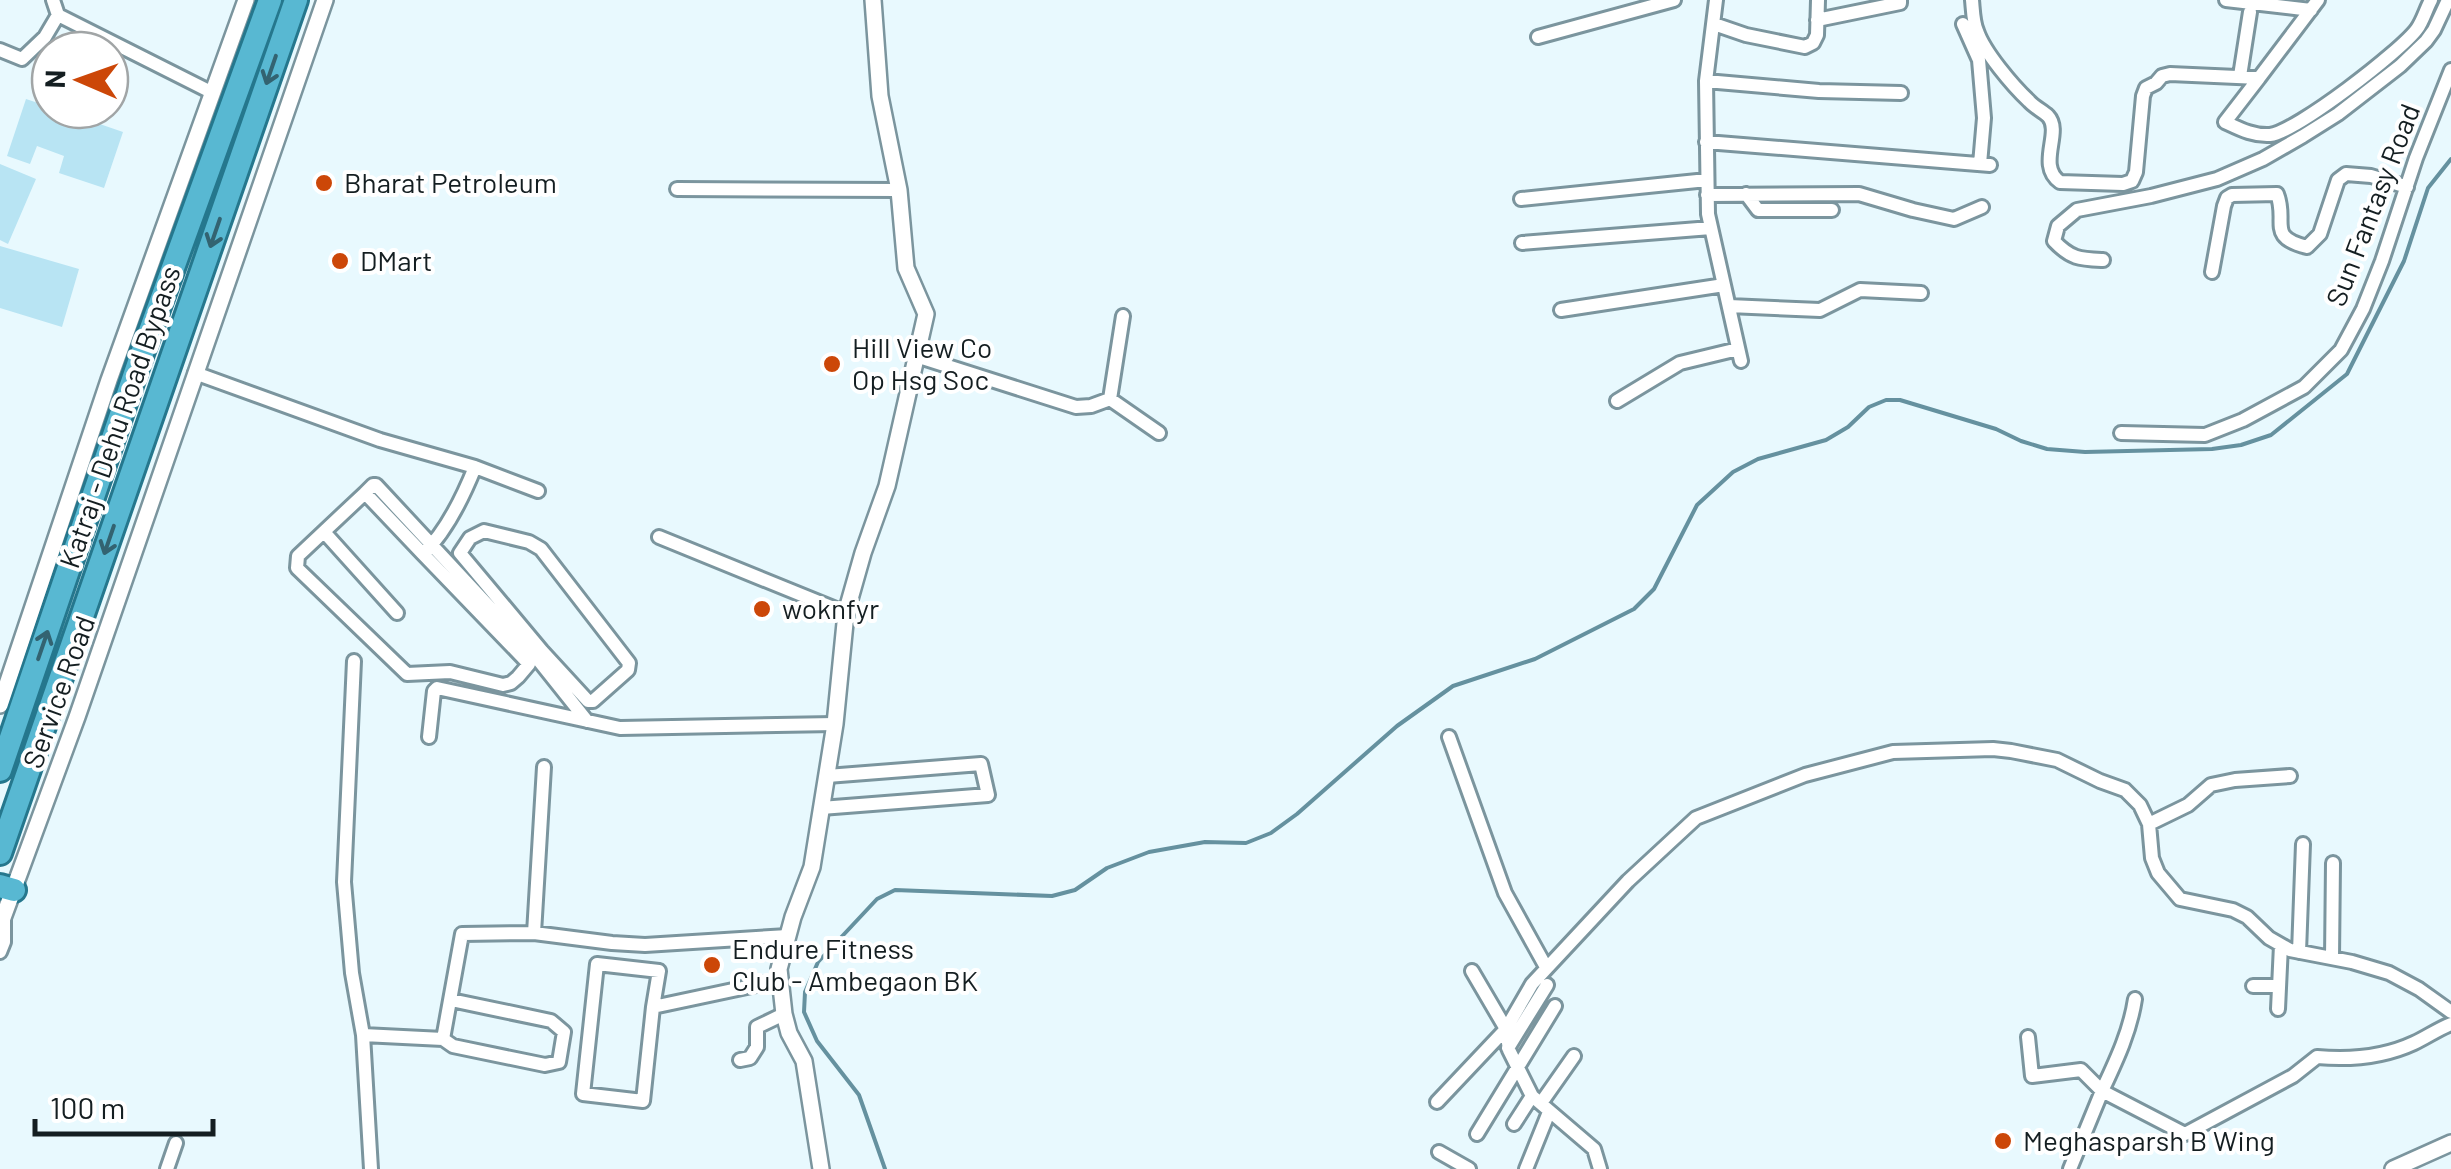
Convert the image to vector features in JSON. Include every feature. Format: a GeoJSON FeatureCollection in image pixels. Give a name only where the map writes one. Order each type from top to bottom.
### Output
{"type":"FeatureCollection","features":[{"type":"Feature","properties":{"kind":"highway","name":"Katraj - Dehu Road Bypass"},"geometry":{"type":"LineString","coordinates":[[0,770],[11,687],[174,231],[223,134],[270,0]]}},
{"type":"Feature","properties":{"kind":"highway","name":"Katraj - Dehu Road Bypass"},"geometry":{"type":"LineString","coordinates":[[0,853],[296,0]]}},
{"type":"Feature","properties":{"kind":"street"},"geometry":{"type":"LineString","coordinates":[[53,0],[58,15],[212,92]]}},
{"type":"Feature","properties":{"kind":"street"},"geometry":{"type":"LineString","coordinates":[[174,231],[212,92],[246,0]]}},
{"type":"Feature","properties":{"kind":"street","name":"Service Road"},"geometry":{"type":"LineString","coordinates":[[2,921],[7,888],[88,684],[325,0]]}},
{"type":"Feature","properties":{"kind":"street"},"geometry":{"type":"LineString","coordinates":[[822,1169],[804,1060],[784,1014],[780,969],[812,867],[835,724],[846,613],[887,486],[926,314],[906,268],[900,190],[880,96],[872,0]]}},
{"type":"Feature","properties":{"kind":"street"},"geometry":{"type":"LineString","coordinates":[[1538,37],[1674,0]]}},
{"type":"Feature","properties":{"kind":"street"},"geometry":{"type":"LineString","coordinates":[[1617,400],[1680,363],[1740,355],[1707,195],[1706,80],[1716,0]]}},
{"type":"Feature","properties":{"kind":"street"},"geometry":{"type":"LineString","coordinates":[[1714,24],[1746,35],[1805,46],[1813,43],[1816,34],[1818,0]]}},
{"type":"Feature","properties":{"kind":"street"},"geometry":{"type":"LineString","coordinates":[[1817,20],[1900,0]]}},
{"type":"Feature","properties":{"kind":"street"},"geometry":{"type":"LineString","coordinates":[[1972,0],[1977,34],[2005,75],[2052,124],[2049,168],[2052,177],[2060,182],[2132,181],[2143,96],[2146,88],[2162,76],[2260,78]]}},
{"type":"Feature","properties":{"kind":"street"},"geometry":{"type":"LineString","coordinates":[[2226,0],[2315,5]]}},
{"type":"Feature","properties":{"kind":"street"},"geometry":{"type":"LineString","coordinates":[[2315,5],[2225,122],[2246,132],[2275,134],[2294,125],[2373,71],[2417,28],[2430,0]]}},
{"type":"Feature","properties":{"kind":"street"},"geometry":{"type":"LineString","coordinates":[[2104,260],[2082,260],[2066,254],[2054,241],[2058,226],[2078,210],[2217,179],[2303,136],[2400,66],[2434,30],[2448,0]]}},
{"type":"Feature","properties":{"kind":"street"},"geometry":{"type":"LineString","coordinates":[[2240,76],[2250,12]]}},
{"type":"Feature","properties":{"kind":"street"},"geometry":{"type":"LineString","coordinates":[[0,50],[22,58],[45,38],[58,15]]}},
{"type":"Feature","properties":{"kind":"street"},"geometry":{"type":"LineString","coordinates":[[1706,142],[1985,165],[1979,60],[1963,24]]}},
{"type":"Feature","properties":{"kind":"street","name":"Sun Fantasy Road"},"geometry":{"type":"LineString","coordinates":[[2121,433],[2205,435],[2243,420],[2304,387],[2340,350],[2363,309],[2451,70]]}},
{"type":"Feature","properties":{"kind":"street"},"geometry":{"type":"LineString","coordinates":[[1706,80],[1901,94]]}},
{"type":"Feature","properties":{"kind":"street"},"geometry":{"type":"LineString","coordinates":[[2212,272],[2227,198],[2232,195],[2277,194],[2279,230],[2284,237],[2307,246],[2320,234],[2338,180],[2346,174],[2370,176],[2407,187]]}},
{"type":"Feature","properties":{"kind":"street"},"geometry":{"type":"LineString","coordinates":[[1521,199],[1706,180]]}},
{"type":"Feature","properties":{"kind":"street"},"geometry":{"type":"LineString","coordinates":[[677,189],[900,190]]}},
{"type":"Feature","properties":{"kind":"street"},"geometry":{"type":"LineString","coordinates":[[1746,194],[1758,210],[1832,210]]}},
{"type":"Feature","properties":{"kind":"street"},"geometry":{"type":"LineString","coordinates":[[1707,195],[1859,194],[1954,218],[1982,207]]}},
{"type":"Feature","properties":{"kind":"street"},"geometry":{"type":"LineString","coordinates":[[1522,243],[1711,228]]}},
{"type":"Feature","properties":{"kind":"street"},"geometry":{"type":"LineString","coordinates":[[1561,310],[1724,285]]}},
{"type":"Feature","properties":{"kind":"street"},"geometry":{"type":"LineString","coordinates":[[1729,306],[1820,310],[1860,290],[1920,293]]}},
{"type":"Feature","properties":{"kind":"street"},"geometry":{"type":"LineString","coordinates":[[1110,399],[1124,316]]}},
{"type":"Feature","properties":{"kind":"street"},"geometry":{"type":"LineString","coordinates":[[916,356],[1076,407],[1110,399]]}},
{"type":"Feature","properties":{"kind":"street"},"geometry":{"type":"LineString","coordinates":[[195,373],[380,440],[475,467],[538,491]]}},
{"type":"Feature","properties":{"kind":"street"},"geometry":{"type":"LineString","coordinates":[[1110,399],[1160,434]]}},
{"type":"Feature","properties":{"kind":"street"},"geometry":{"type":"LineString","coordinates":[[428,549],[465,492],[475,467]]}},
{"type":"Feature","properties":{"kind":"street"},"geometry":{"type":"LineString","coordinates":[[535,657],[518,678],[503,685],[450,672],[408,674],[297,568],[298,556],[376,485],[428,549],[535,657],[590,702],[630,668],[629,663],[541,549],[490,531],[477,532],[460,553],[535,657],[588,722]]}},
{"type":"Feature","properties":{"kind":"street"},"geometry":{"type":"LineString","coordinates":[[325,533],[397,613]]}},
{"type":"Feature","properties":{"kind":"street"},"geometry":{"type":"LineString","coordinates":[[659,536],[846,613]]}},
{"type":"Feature","properties":{"kind":"street"},"geometry":{"type":"LineString","coordinates":[[354,661],[344,882],[352,973],[363,1035],[371,1169]]}},
{"type":"Feature","properties":{"kind":"street"},"geometry":{"type":"LineString","coordinates":[[0,705],[11,687]]}},
{"type":"Feature","properties":{"kind":"street"},"geometry":{"type":"LineString","coordinates":[[428,738],[436,688],[620,728],[835,724]]}},
{"type":"Feature","properties":{"kind":"street"},"geometry":{"type":"LineString","coordinates":[[1449,737],[1506,893],[1546,967]]}},
{"type":"Feature","properties":{"kind":"street"},"geometry":{"type":"LineString","coordinates":[[1436,1102],[1506,1029],[1546,967],[1628,881],[1696,818],[1805,775],[1893,752],[1993,749],[2058,760],[2125,790],[2140,805],[2150,824],[2152,858],[2158,873],[2180,899],[2233,910],[2299,952],[2389,973],[2451,1012]]}},
{"type":"Feature","properties":{"kind":"street"},"geometry":{"type":"LineString","coordinates":[[822,808],[988,794],[981,764],[827,776]]}},
{"type":"Feature","properties":{"kind":"street"},"geometry":{"type":"LineString","coordinates":[[534,934],[544,767]]}},
{"type":"Feature","properties":{"kind":"street"},"geometry":{"type":"LineString","coordinates":[[2150,824],[2188,805],[2212,785],[2290,776]]}},
{"type":"Feature","properties":{"kind":"street"},"geometry":{"type":"LineString","coordinates":[[2299,952],[2303,844]]}},
{"type":"Feature","properties":{"kind":"street"},"geometry":{"type":"LineString","coordinates":[[2332,958],[2333,863]]}},
{"type":"Feature","properties":{"kind":"street"},"geometry":{"type":"LineString","coordinates":[[0,952],[4,942],[2,921]]}},
{"type":"Feature","properties":{"kind":"street"},"geometry":{"type":"LineString","coordinates":[[443,1039],[462,934],[534,934],[645,945],[788,936]]}},
{"type":"Feature","properties":{"kind":"street"},"geometry":{"type":"LineString","coordinates":[[2278,1008],[2281,944]]}},
{"type":"Feature","properties":{"kind":"street"},"geometry":{"type":"LineString","coordinates":[[597,964],[659,971],[653,1007],[643,1101],[584,1094],[597,964]]}},
{"type":"Feature","properties":{"kind":"street"},"geometry":{"type":"LineString","coordinates":[[1472,971],[1506,1029],[1508,1048],[1517,1068],[1541,1104],[1594,1149],[1600,1169]]}},
{"type":"Feature","properties":{"kind":"street"},"geometry":{"type":"LineString","coordinates":[[653,1007],[780,980]]}},
{"type":"Feature","properties":{"kind":"street"},"geometry":{"type":"LineString","coordinates":[[1508,1048],[1548,985]]}},
{"type":"Feature","properties":{"kind":"street"},"geometry":{"type":"LineString","coordinates":[[2253,986],[2279,986]]}},
{"type":"Feature","properties":{"kind":"street"},"geometry":{"type":"LineString","coordinates":[[2070,1169],[2123,1043],[2135,999]]}},
{"type":"Feature","properties":{"kind":"street"},"geometry":{"type":"LineString","coordinates":[[363,1035],[443,1039],[453,1046],[545,1065],[559,1062],[564,1032],[551,1020],[452,1000]]}},
{"type":"Feature","properties":{"kind":"street"},"geometry":{"type":"LineString","coordinates":[[1477,1134],[1555,1006]]}},
{"type":"Feature","properties":{"kind":"street"},"geometry":{"type":"LineString","coordinates":[[740,1060],[750,1058],[757,1047],[757,1027],[784,1014]]}},
{"type":"Feature","properties":{"kind":"street"},"geometry":{"type":"LineString","coordinates":[[2028,1036],[2032,1076],[2080,1070],[2102,1091],[2186,1134],[2293,1076],[2317,1057],[2344,1060],[2384,1053],[2451,1024]]}},
{"type":"Feature","properties":{"kind":"street"},"geometry":{"type":"LineString","coordinates":[[1514,1124],[1541,1104],[1574,1056]]}},
{"type":"Feature","properties":{"kind":"street"},"geometry":{"type":"LineString","coordinates":[[1526,1169],[1541,1104]]}},
{"type":"Feature","properties":{"kind":"street"},"geometry":{"type":"LineString","coordinates":[[167,1169],[176,1143]]}},
{"type":"Feature","properties":{"kind":"street"},"geometry":{"type":"LineString","coordinates":[[2393,1169],[2451,1143]]}},
{"type":"Feature","properties":{"kind":"street"},"geometry":{"type":"LineString","coordinates":[[1438,1152],[1469,1169]]}},
{"type":"Feature","properties":{"kind":"shaded area"},"geometry":{"type":"Polygon","coordinates":[[[26,99],[30,100],[30,130],[123,132],[104,188],[59,173],[64,156],[37,146],[30,164],[7,156],[26,99]]]}},
{"type":"Feature","properties":{"kind":"shaded area"},"geometry":{"type":"Polygon","coordinates":[[[0,164],[36,179],[8,244],[0,240],[0,164]]]}},
{"type":"Feature","properties":{"kind":"shaded area"},"geometry":{"type":"Polygon","coordinates":[[[0,246],[79,269],[62,327],[0,308],[0,246]]]}},
{"type":"Feature","properties":{"kind":"waterway"},"geometry":{"type":"LineString","coordinates":[[885,1169],[859,1095],[817,1041],[804,1012],[805,992],[818,962],[877,899],[895,890],[1052,896],[1075,890],[1107,868],[1149,852],[1205,842],[1246,843],[1271,833],[1397,726],[1453,686],[1535,659],[1634,609],[1654,589],[1697,505],[1733,472],[1758,459],[1826,440],[1848,427],[1869,407],[1886,400],[1900,400],[1996,429],[2047,449],[2212,449],[2271,435],[2347,374],[2404,261],[2428,188],[2451,159]]}},
{"type":"Feature","properties":{"kind":"place","name":"Bharat Petroleum"},"geometry":{"type":"Point","coordinates":[324,183]}},
{"type":"Feature","properties":{"kind":"place","name":"DMart"},"geometry":{"type":"Point","coordinates":[340,261]}},
{"type":"Feature","properties":{"kind":"place","name":"Hill View Co Op Hsg Soc"},"geometry":{"type":"Point","coordinates":[832,364]}},
{"type":"Feature","properties":{"kind":"place","name":"woknfyr"},"geometry":{"type":"Point","coordinates":[762,609]}},
{"type":"Feature","properties":{"kind":"place","name":"Endure Fitness Club - Ambegaon BK"},"geometry":{"type":"Point","coordinates":[712,965]}},
{"type":"Feature","properties":{"kind":"place","name":"Meghasparsh B Wing"},"geometry":{"type":"Point","coordinates":[2003,1141]}}]}
